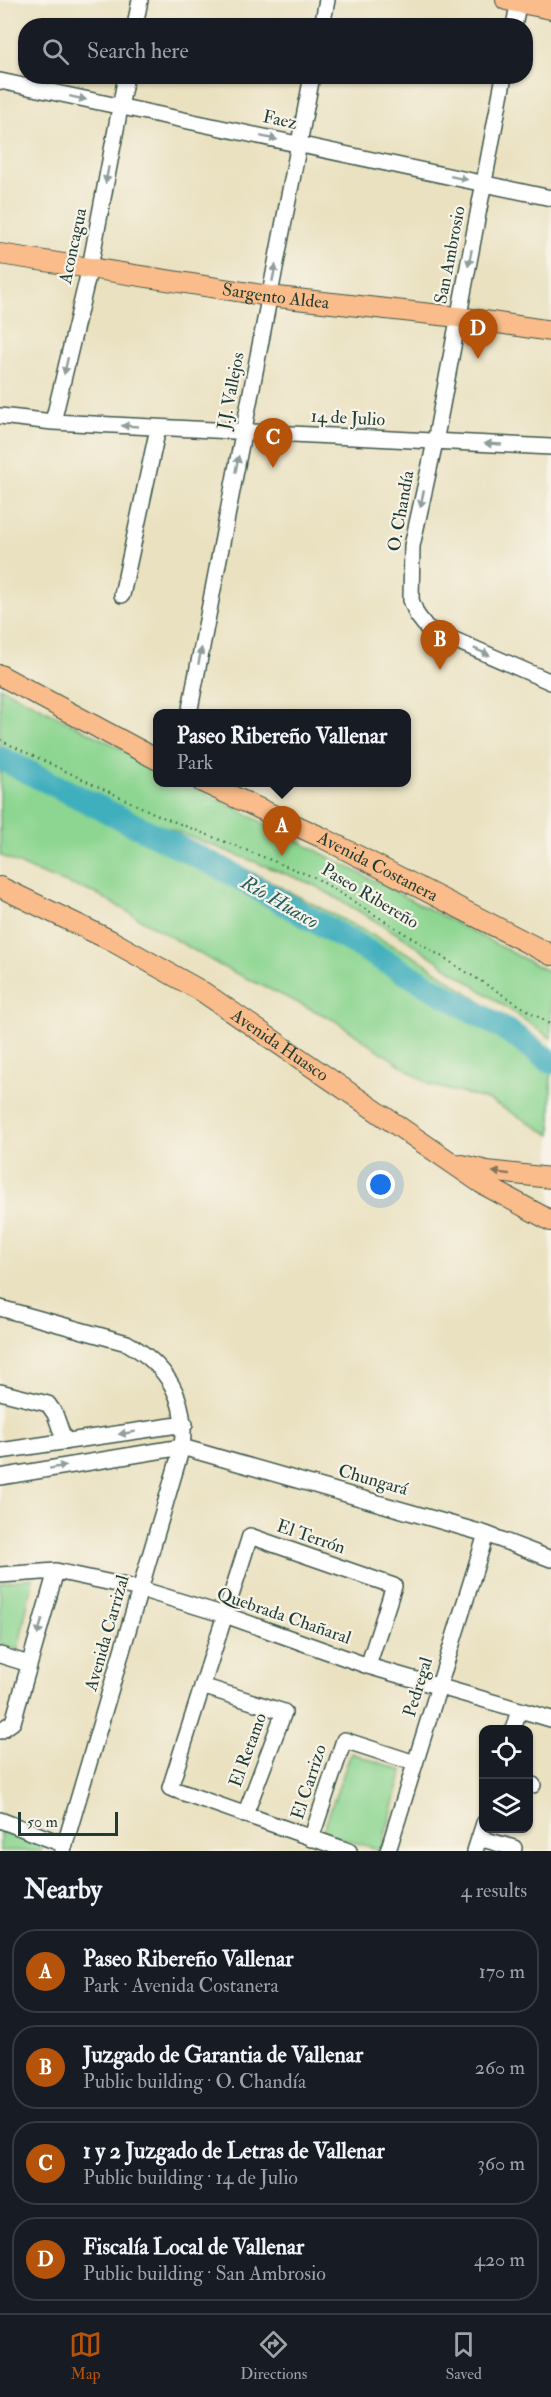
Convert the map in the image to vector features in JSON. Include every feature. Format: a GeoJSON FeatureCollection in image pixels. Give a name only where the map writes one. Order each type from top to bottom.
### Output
{"type":"FeatureCollection","features":[{"type":"Feature","properties":{"kind":"main road"},"geometry":{"type":"LineString","coordinates":[[514,1],[551,9]]}},
{"type":"Feature","properties":{"kind":"main road","name":"Sargento Aldea"},"geometry":{"type":"LineString","coordinates":[[0,254],[269,296],[458,317],[551,332]]}},
{"type":"Feature","properties":{"kind":"main road"},"geometry":{"type":"LineString","coordinates":[[0,675],[153,757]]}},
{"type":"Feature","properties":{"kind":"main road","name":"Avenida Costanera"},"geometry":{"type":"LineString","coordinates":[[211,787],[321,837],[551,955]]}},
{"type":"Feature","properties":{"kind":"main road","name":"Avenida Huasco"},"geometry":{"type":"LineString","coordinates":[[0,887],[110,940],[203,992],[490,1189],[543,1216]]}},
{"type":"Feature","properties":{"kind":"main road"},"geometry":{"type":"LineString","coordinates":[[451,1161],[487,1171],[551,1179]]}},
{"type":"Feature","properties":{"kind":"main road"},"geometry":{"type":"LineString","coordinates":[[543,1216],[534,1201],[538,1190],[551,1179]]}},
{"type":"Feature","properties":{"kind":"street"},"geometry":{"type":"LineString","coordinates":[[137,18],[140,0]]}},
{"type":"Feature","properties":{"kind":"street"},"geometry":{"type":"LineString","coordinates":[[324,18],[327,0]]}},
{"type":"Feature","properties":{"kind":"street"},"geometry":{"type":"LineString","coordinates":[[514,1],[514,18]]}},
{"type":"Feature","properties":{"kind":"street","name":"Faez"},"geometry":{"type":"LineString","coordinates":[[0,81],[551,198]]}},
{"type":"Feature","properties":{"kind":"street","name":"Aconcagua"},"geometry":{"type":"LineString","coordinates":[[53,422],[90,267],[124,84]]}},
{"type":"Feature","properties":{"kind":"street","name":"J.J. Vallejos"},"geometry":{"type":"LineString","coordinates":[[190,709],[310,84]]}},
{"type":"Feature","properties":{"kind":"street","name":"San Ambrosio"},"geometry":{"type":"LineString","coordinates":[[435,442],[503,84]]}},
{"type":"Feature","properties":{"kind":"street","name":"14 de Julio"},"geometry":{"type":"LineString","coordinates":[[0,416],[53,422],[158,428],[551,447]]}},
{"type":"Feature","properties":{"kind":"street"},"geometry":{"type":"LineString","coordinates":[[122,595],[158,428]]}},
{"type":"Feature","properties":{"kind":"street","name":"O. Chandía"},"geometry":{"type":"LineString","coordinates":[[435,442],[412,546],[411,600],[417,615],[427,628],[551,682]]}},
{"type":"Feature","properties":{"kind":"street"},"geometry":{"type":"LineString","coordinates":[[0,1308],[127,1343],[139,1350],[168,1379],[179,1401],[184,1424],[0,1451]]}},
{"type":"Feature","properties":{"kind":"street"},"geometry":{"type":"LineString","coordinates":[[0,1392],[48,1404],[55,1414],[65,1442]]}},
{"type":"Feature","properties":{"kind":"street","name":"Avenida Carrizal"},"geometry":{"type":"LineString","coordinates":[[64,1848],[182,1446],[184,1424]]}},
{"type":"Feature","properties":{"kind":"street"},"geometry":{"type":"LineString","coordinates":[[0,1477],[182,1446]]}},
{"type":"Feature","properties":{"kind":"street","name":"Chungará"},"geometry":{"type":"LineString","coordinates":[[182,1446],[486,1534],[551,1559]]}},
{"type":"Feature","properties":{"kind":"street","name":"Pedregal"},"geometry":{"type":"LineString","coordinates":[[388,1851],[486,1534]]}},
{"type":"Feature","properties":{"kind":"street","name":"El Terrón"},"geometry":{"type":"LineString","coordinates":[[245,1815],[170,1788],[250,1536],[394,1586],[368,1666]]}},
{"type":"Feature","properties":{"kind":"street"},"geometry":{"type":"LineString","coordinates":[[0,1731],[13,1722],[56,1570]]}},
{"type":"Feature","properties":{"kind":"street","name":"Quebrada Chañaral"},"geometry":{"type":"LineString","coordinates":[[0,1575],[56,1570],[140,1589],[225,1615],[437,1688],[551,1719]]}},
{"type":"Feature","properties":{"kind":"street"},"geometry":{"type":"LineString","coordinates":[[0,1655],[29,1664]]}},
{"type":"Feature","properties":{"kind":"street","name":"El Retamo"},"geometry":{"type":"LineString","coordinates":[[202,1686],[284,1712],[245,1815]]}},
{"type":"Feature","properties":{"kind":"street"},"geometry":{"type":"LineString","coordinates":[[514,1725],[519,1710]]}},
{"type":"Feature","properties":{"kind":"street","name":"El Carrizo"},"geometry":{"type":"LineString","coordinates":[[311,1839],[344,1740],[415,1763]]}},
{"type":"Feature","properties":{"kind":"street"},"geometry":{"type":"LineString","coordinates":[[245,1815],[349,1851]]}},
{"type":"Feature","properties":{"kind":"street"},"geometry":{"type":"LineString","coordinates":[[0,1820],[64,1848]]}},
{"type":"Feature","properties":{"kind":"street"},"geometry":{"type":"LineString","coordinates":[[479,1837],[514,1848]]}},
{"type":"Feature","properties":{"kind":"path","name":"Paseo Ribereño"},"geometry":{"type":"LineString","coordinates":[[0,740],[160,816],[316,878],[551,1025]]}},
{"type":"Feature","properties":{"kind":"green space"},"geometry":{"type":"Polygon","coordinates":[[[0,687],[153,765],[153,787],[195,787],[551,973],[551,1038],[401,936],[314,885],[103,803],[104,816],[201,862],[217,854],[422,961],[551,1051],[551,1135],[489,1100],[430,1085],[334,1020],[221,966],[99,895],[34,871],[0,855],[0,755],[35,769],[0,749],[0,687]]]}},
{"type":"Feature","properties":{"kind":"green space"},"geometry":{"type":"Polygon","coordinates":[[[33,1578],[18,1650],[0,1644],[0,1583],[33,1578]]]}},
{"type":"Feature","properties":{"kind":"green space"},"geometry":{"type":"Polygon","coordinates":[[[351,1753],[403,1771],[381,1850],[322,1833],[351,1753]]]}},
{"type":"Feature","properties":{"kind":"green space"},"geometry":{"type":"Polygon","coordinates":[[[0,1827],[44,1843],[41,1851],[0,1851],[0,1827]]]}},
{"type":"Feature","properties":{"kind":"waterway","name":"Río Huasco"},"geometry":{"type":"LineString","coordinates":[[0,758],[223,869],[508,1031],[551,1062]]}},
{"type":"Feature","properties":{"kind":"place","name":"Fiscalía Local de Vallenar"},"geometry":{"type":"Point","coordinates":[478,359]}},
{"type":"Feature","properties":{"kind":"place","name":"1 y 2 Juzgado de Letras de Vallenar"},"geometry":{"type":"Point","coordinates":[273,468]}},
{"type":"Feature","properties":{"kind":"place","name":"Juzgado de Garantia de Vallenar"},"geometry":{"type":"Point","coordinates":[440,670]}},
{"type":"Feature","properties":{"kind":"place","name":"Paseo Ribereño Vallenar"},"geometry":{"type":"Point","coordinates":[282,856]}}]}
